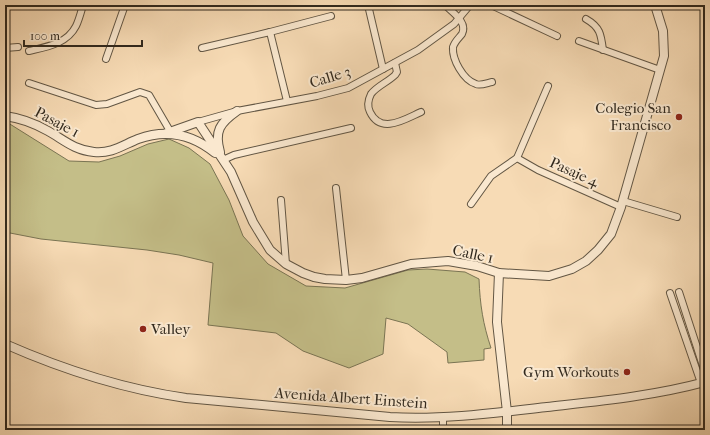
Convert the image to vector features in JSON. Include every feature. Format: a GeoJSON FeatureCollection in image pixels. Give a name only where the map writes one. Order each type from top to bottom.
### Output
{"type":"FeatureCollection","features":[{"type":"Feature","properties":{"kind":"street"},"geometry":{"type":"LineString","coordinates":[[29,51],[54,45],[72,33],[76,27],[83,5]]}},
{"type":"Feature","properties":{"kind":"street"},"geometry":{"type":"LineString","coordinates":[[106,59],[125,5]]}},
{"type":"Feature","properties":{"kind":"street"},"geometry":{"type":"LineString","coordinates":[[368,5],[383,69]]}},
{"type":"Feature","properties":{"kind":"street"},"geometry":{"type":"LineString","coordinates":[[446,5],[463,26],[462,34],[453,47],[456,63],[463,74],[474,84],[492,82]]}},
{"type":"Feature","properties":{"kind":"street","name":"Calle 3"},"geometry":{"type":"LineString","coordinates":[[198,122],[237,111],[348,88],[418,50],[454,24],[470,5]]}},
{"type":"Feature","properties":{"kind":"street"},"geometry":{"type":"LineString","coordinates":[[491,5],[557,36]]}},
{"type":"Feature","properties":{"kind":"street","name":"Calle 1"},"geometry":{"type":"LineString","coordinates":[[198,122],[231,172],[260,234],[270,250],[286,264],[314,278],[346,280],[362,278],[411,264],[448,261],[477,266],[499,274],[549,276],[572,269],[592,256],[607,239],[614,227],[622,204],[664,56],[664,38],[655,5]]}},
{"type":"Feature","properties":{"kind":"street"},"geometry":{"type":"LineString","coordinates":[[202,48],[330,16]]}},
{"type":"Feature","properties":{"kind":"street"},"geometry":{"type":"LineString","coordinates":[[586,19],[595,24],[602,35],[603,50]]}},
{"type":"Feature","properties":{"kind":"street"},"geometry":{"type":"LineString","coordinates":[[270,32],[287,101]]}},
{"type":"Feature","properties":{"kind":"street"},"geometry":{"type":"LineString","coordinates":[[579,41],[660,70]]}},
{"type":"Feature","properties":{"kind":"street"},"geometry":{"type":"LineString","coordinates":[[5,48],[18,47]]}},
{"type":"Feature","properties":{"kind":"street"},"geometry":{"type":"LineString","coordinates":[[395,63],[397,72],[395,75],[375,90],[368,102],[372,117],[378,122],[390,124],[421,112]]}},
{"type":"Feature","properties":{"kind":"street"},"geometry":{"type":"LineString","coordinates":[[29,83],[96,104],[107,104],[140,92],[149,94],[167,132]]}},
{"type":"Feature","properties":{"kind":"street"},"geometry":{"type":"LineString","coordinates":[[471,204],[491,176],[517,158],[548,86]]}},
{"type":"Feature","properties":{"kind":"street"},"geometry":{"type":"LineString","coordinates":[[223,160],[217,141],[218,131],[226,118],[237,111]]}},
{"type":"Feature","properties":{"kind":"street","name":"Pasaje 1"},"geometry":{"type":"LineString","coordinates":[[5,116],[33,123],[72,147],[95,152],[109,152],[138,139],[167,132]]}},
{"type":"Feature","properties":{"kind":"street"},"geometry":{"type":"LineString","coordinates":[[167,132],[198,122]]}},
{"type":"Feature","properties":{"kind":"street"},"geometry":{"type":"LineString","coordinates":[[223,160],[234,155],[351,128]]}},
{"type":"Feature","properties":{"kind":"street"},"geometry":{"type":"LineString","coordinates":[[167,132],[197,140],[223,160]]}},
{"type":"Feature","properties":{"kind":"street","name":"Pasaje 4"},"geometry":{"type":"LineString","coordinates":[[517,158],[538,170],[622,204],[677,217]]}},
{"type":"Feature","properties":{"kind":"street"},"geometry":{"type":"LineString","coordinates":[[336,188],[346,280]]}},
{"type":"Feature","properties":{"kind":"street"},"geometry":{"type":"LineString","coordinates":[[281,200],[286,264]]}},
{"type":"Feature","properties":{"kind":"street"},"geometry":{"type":"LineString","coordinates":[[499,274],[497,322],[507,412],[507,430]]}},
{"type":"Feature","properties":{"kind":"street"},"geometry":{"type":"LineString","coordinates":[[670,292],[702,381]]}},
{"type":"Feature","properties":{"kind":"street"},"geometry":{"type":"LineString","coordinates":[[679,292],[705,372]]}},
{"type":"Feature","properties":{"kind":"street","name":"Avenida Albert Einstein"},"geometry":{"type":"LineString","coordinates":[[5,344],[39,359],[86,376],[132,389],[202,400],[390,417],[443,418],[639,397],[676,390],[702,381]]}},
{"type":"Feature","properties":{"kind":"street"},"geometry":{"type":"LineString","coordinates":[[443,418],[443,430]]}},
{"type":"Feature","properties":{"kind":"shaded area"},"geometry":{"type":"Polygon","coordinates":[[[5,121],[69,161],[99,162],[120,156],[148,144],[169,139],[189,148],[210,164],[229,200],[243,236],[268,264],[306,286],[345,288],[408,270],[427,269],[465,272],[479,279],[482,314],[491,348],[484,349],[484,360],[448,363],[447,352],[408,324],[386,318],[383,354],[349,368],[303,351],[276,333],[208,325],[213,263],[179,255],[147,250],[41,239],[10,233],[5,230],[5,121]]]}},
{"type":"Feature","properties":{"kind":"place","name":"Colegio San Francisco"},"geometry":{"type":"Point","coordinates":[679,117]}},
{"type":"Feature","properties":{"kind":"place","name":"Valley"},"geometry":{"type":"Point","coordinates":[143,329]}},
{"type":"Feature","properties":{"kind":"place","name":"Gym Workouts"},"geometry":{"type":"Point","coordinates":[627,372]}}]}
